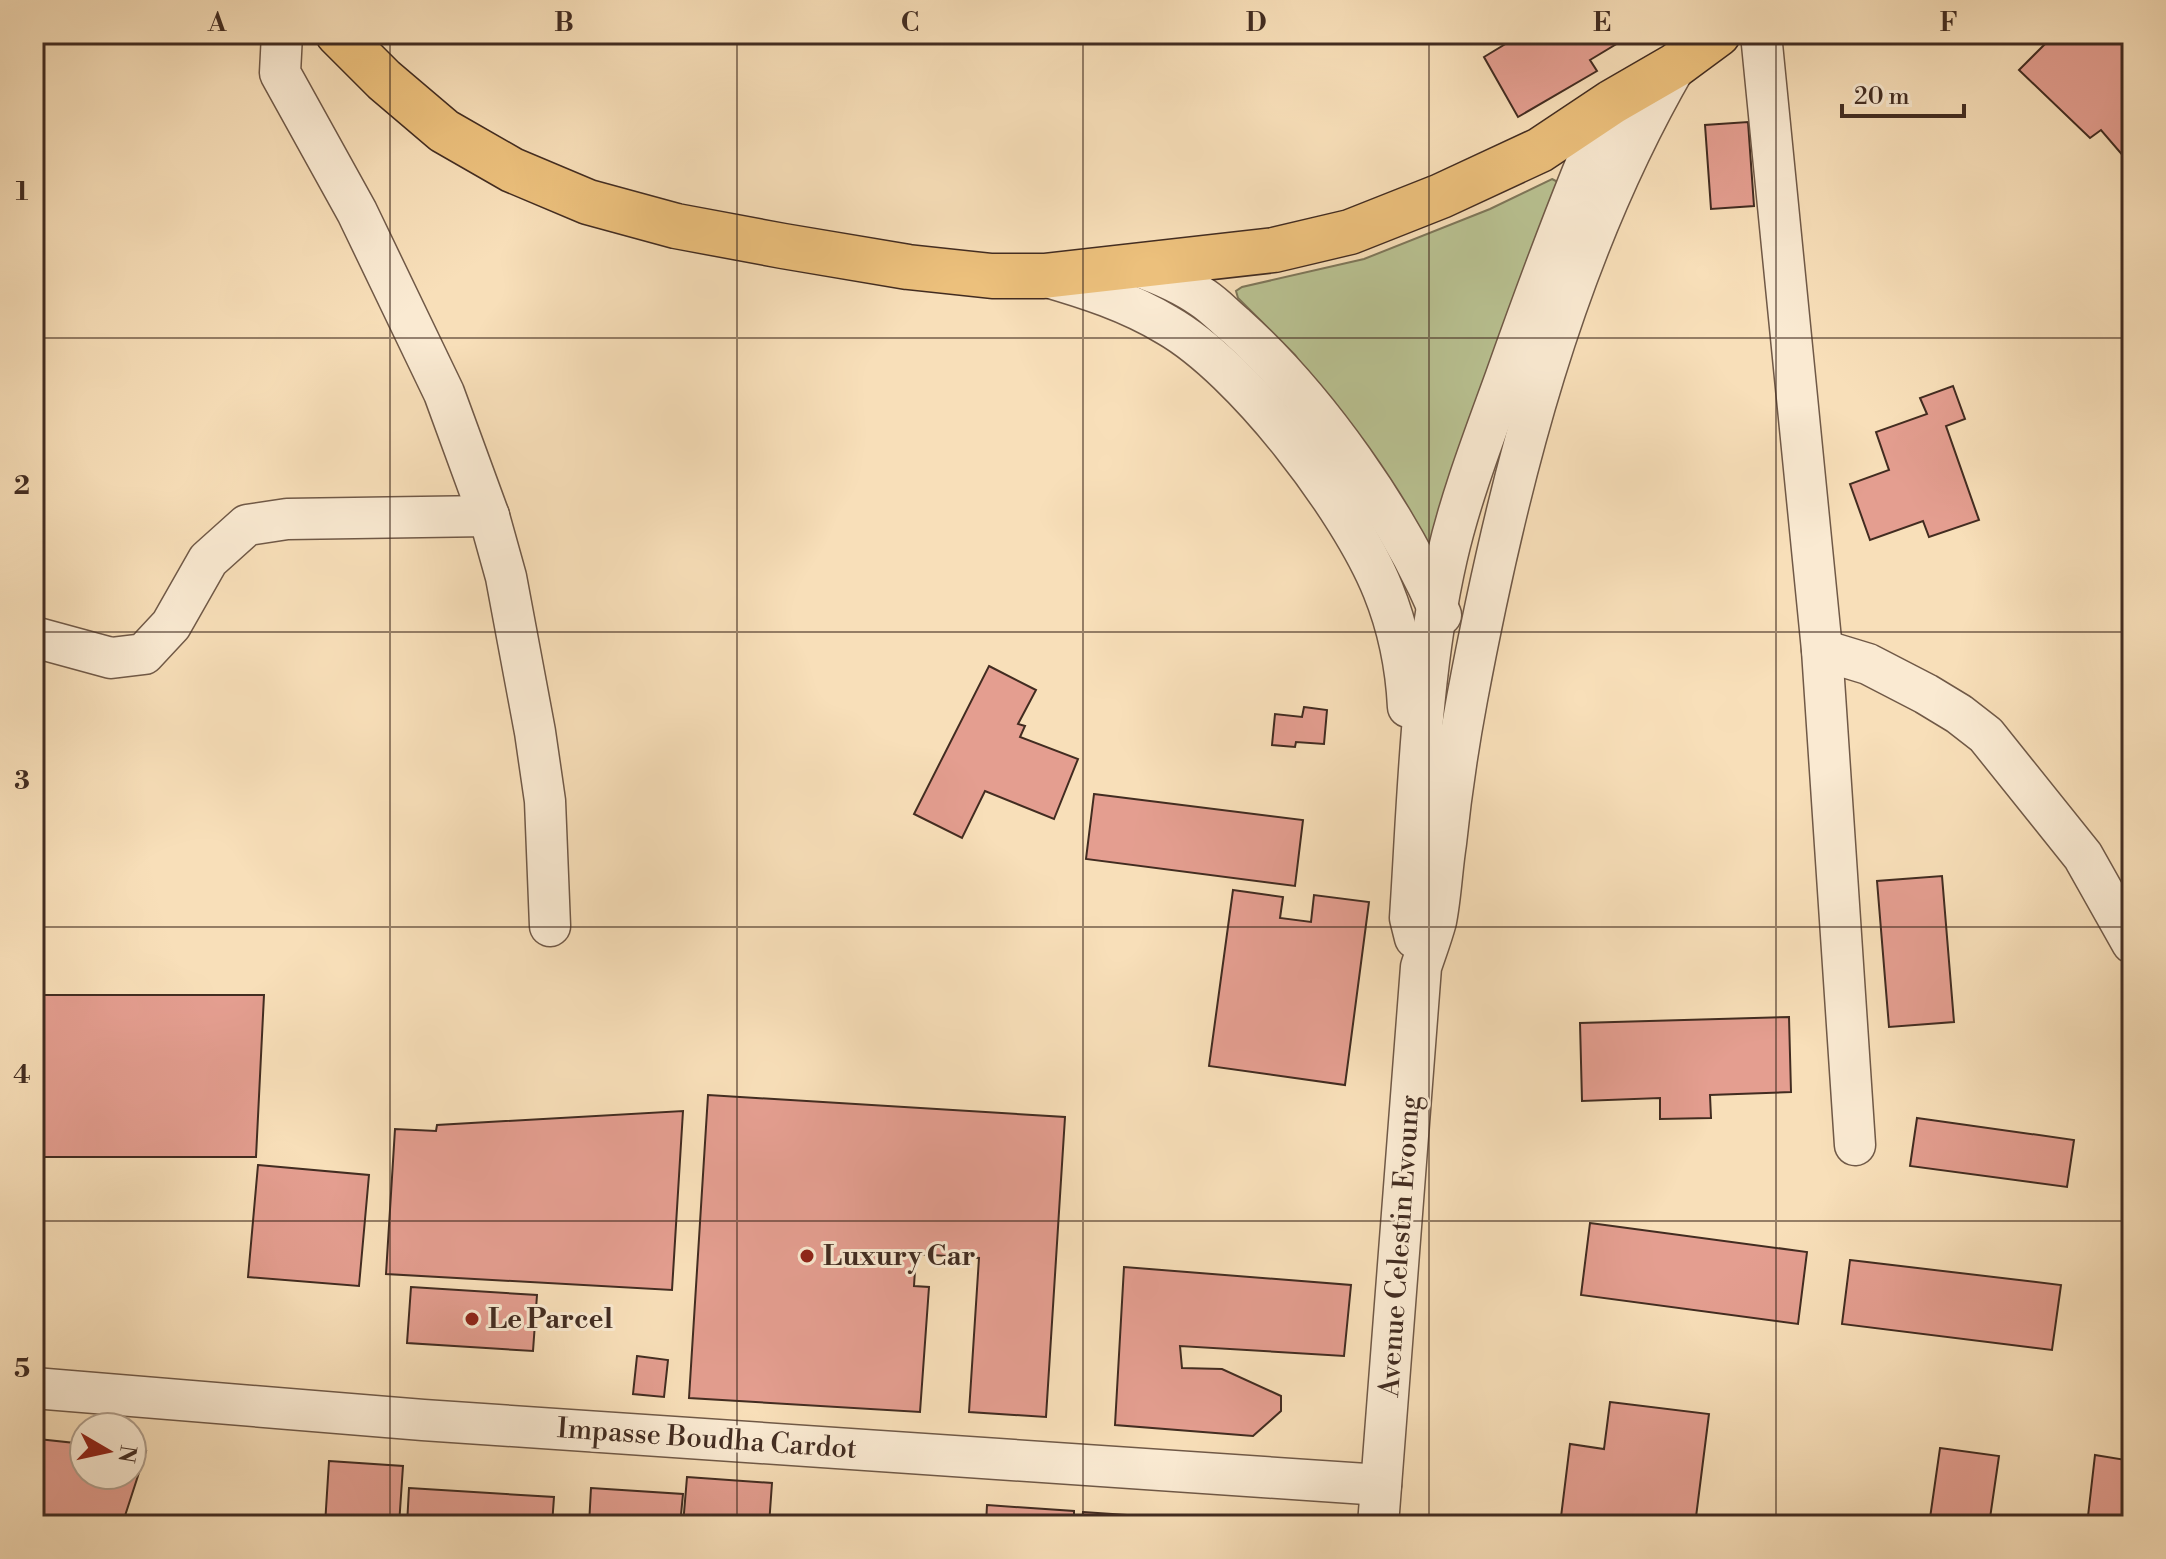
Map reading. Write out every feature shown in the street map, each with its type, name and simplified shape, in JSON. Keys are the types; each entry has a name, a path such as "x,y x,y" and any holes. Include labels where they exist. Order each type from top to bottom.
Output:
{"main road":[{"path":"338,34 384,80 444,131 512,170 588,202 676,226 908,267 992,276 1044,276 1274,250 1350,232 1441,196 1540,150 1612,102 1676,65 1718,34"}],"street":[{"path":"282,34 280,73 357,212 444,393 489,516 509,592 535,732 545,801 550,926"},
{"path":"1761,34 1822,650 1855,1145"},
{"path":"1421,967 1436,920 1466,703 1507,502 1540,388 1577,281 1647,115 1676,65"},
{"path":"1421,967 1410,918 1425,693 1447,555 1468,481 1530,307 1612,102"},
{"path":"1137,266 1161,274 1204,299 1262,350 1319,414 1406,543 1451,639 1466,703"},
{"path":"1044,276 1089,289 1167,324 1205,351 1231,375 1306,464 1354,531 1383,589 1400,644 1407,685 1411,762 1419,791"},
{"path":"34,637 111,658 144,654 171,625 208,560 247,525 287,519 489,516"},
{"path":"1822,650 1868,664 1926,694 1986,735 2083,856 2132,943"},
{"name":"Avenue Celestin Evoung","path":"1378,1525 1421,967"},
{"name":"Impasse Boudha Cardot","path":"34,1388 423,1420 1381,1485"}],"green space":[{"path":"1552,179 1558,182 1430,549 1295,355 1238,298 1236,291 1242,287 1364,259 1490,209"}],"building":[{"path":"1522,34 1633,34 1590,60 1597,71 1518,117 1484,57"},
{"path":"2055,34 2132,34 2131,165 2101,130 2090,138 2019,70"},
{"path":"1748,122 1754,206 1711,209 1705,125"},
{"path":"1953,386 1965,419 1946,426 1979,520 1929,537 1923,521 1870,540 1850,484 1889,470 1876,432 1927,414 1920,398"},
{"path":"989,666 1036,690 1018,724 1025,726 1020,737 1078,759 1054,819 985,791 962,838 914,814"},
{"path":"1304,707 1327,710 1324,744 1296,742 1295,747 1272,745 1275,714 1302,717"},
{"path":"1094,794 1303,820 1295,886 1086,859"},
{"path":"1942,876 1954,1022 1889,1027 1877,881"},
{"path":"1233,890 1283,897 1280,918 1311,922 1314,895 1369,902 1345,1085 1209,1066"},
{"path":"34,995 264,995 256,1157 34,1157"},
{"path":"1789,1017 1791,1092 1710,1095 1711,1118 1660,1119 1660,1098 1582,1101 1580,1023"},
{"name":"Luxury Car","path":"708,1095 1065,1117 1046,1417 969,1412 979,1258 916,1254 914,1286 929,1287 920,1412 689,1398"},
{"path":"683,1111 672,1290 386,1274 395,1129 436,1131 437,1125"},
{"path":"1917,1118 2074,1140 2067,1187 1910,1166"},
{"path":"258,1165 369,1175 359,1286 248,1277"},
{"path":"1590,1223 1807,1252 1798,1324 1581,1295"},
{"path":"1850,1260 2061,1285 2052,1350 1842,1324"},
{"path":"1124,1267 1351,1285 1344,1356 1180,1346 1182,1368 1222,1369 1281,1396 1281,1411 1253,1436 1115,1425"},
{"name":"Le Parcel","path":"411,1287 537,1295 533,1351 407,1343"},
{"path":"637,1356 668,1360 664,1397 633,1394"},
{"path":"1610,1402 1709,1414 1695,1525 1560,1525 1570,1444 1604,1449"},
{"path":"38,1439 68,1442 68,1491 133,1491 122,1525 34,1525 34,1452"},
{"path":"1940,1448 1999,1456 1989,1525 1929,1525"},
{"path":"2095,1455 2132,1461 2132,1525 2087,1525"},
{"path":"329,1461 403,1466 399,1525 325,1525"},
{"path":"687,1477 772,1483 769,1525 683,1525"},
{"path":"409,1488 554,1497 552,1525 407,1525"},
{"path":"591,1488 683,1494 680,1525 589,1525"},
{"path":"987,1505 1074,1511 1074,1525 986,1525"},
{"path":"1083,1512 1170,1518 1170,1525 1082,1525"}],"place":[{"name":"Luxury Car","path":"807,1256"},
{"name":"Le Parcel","path":"472,1319"}]}
